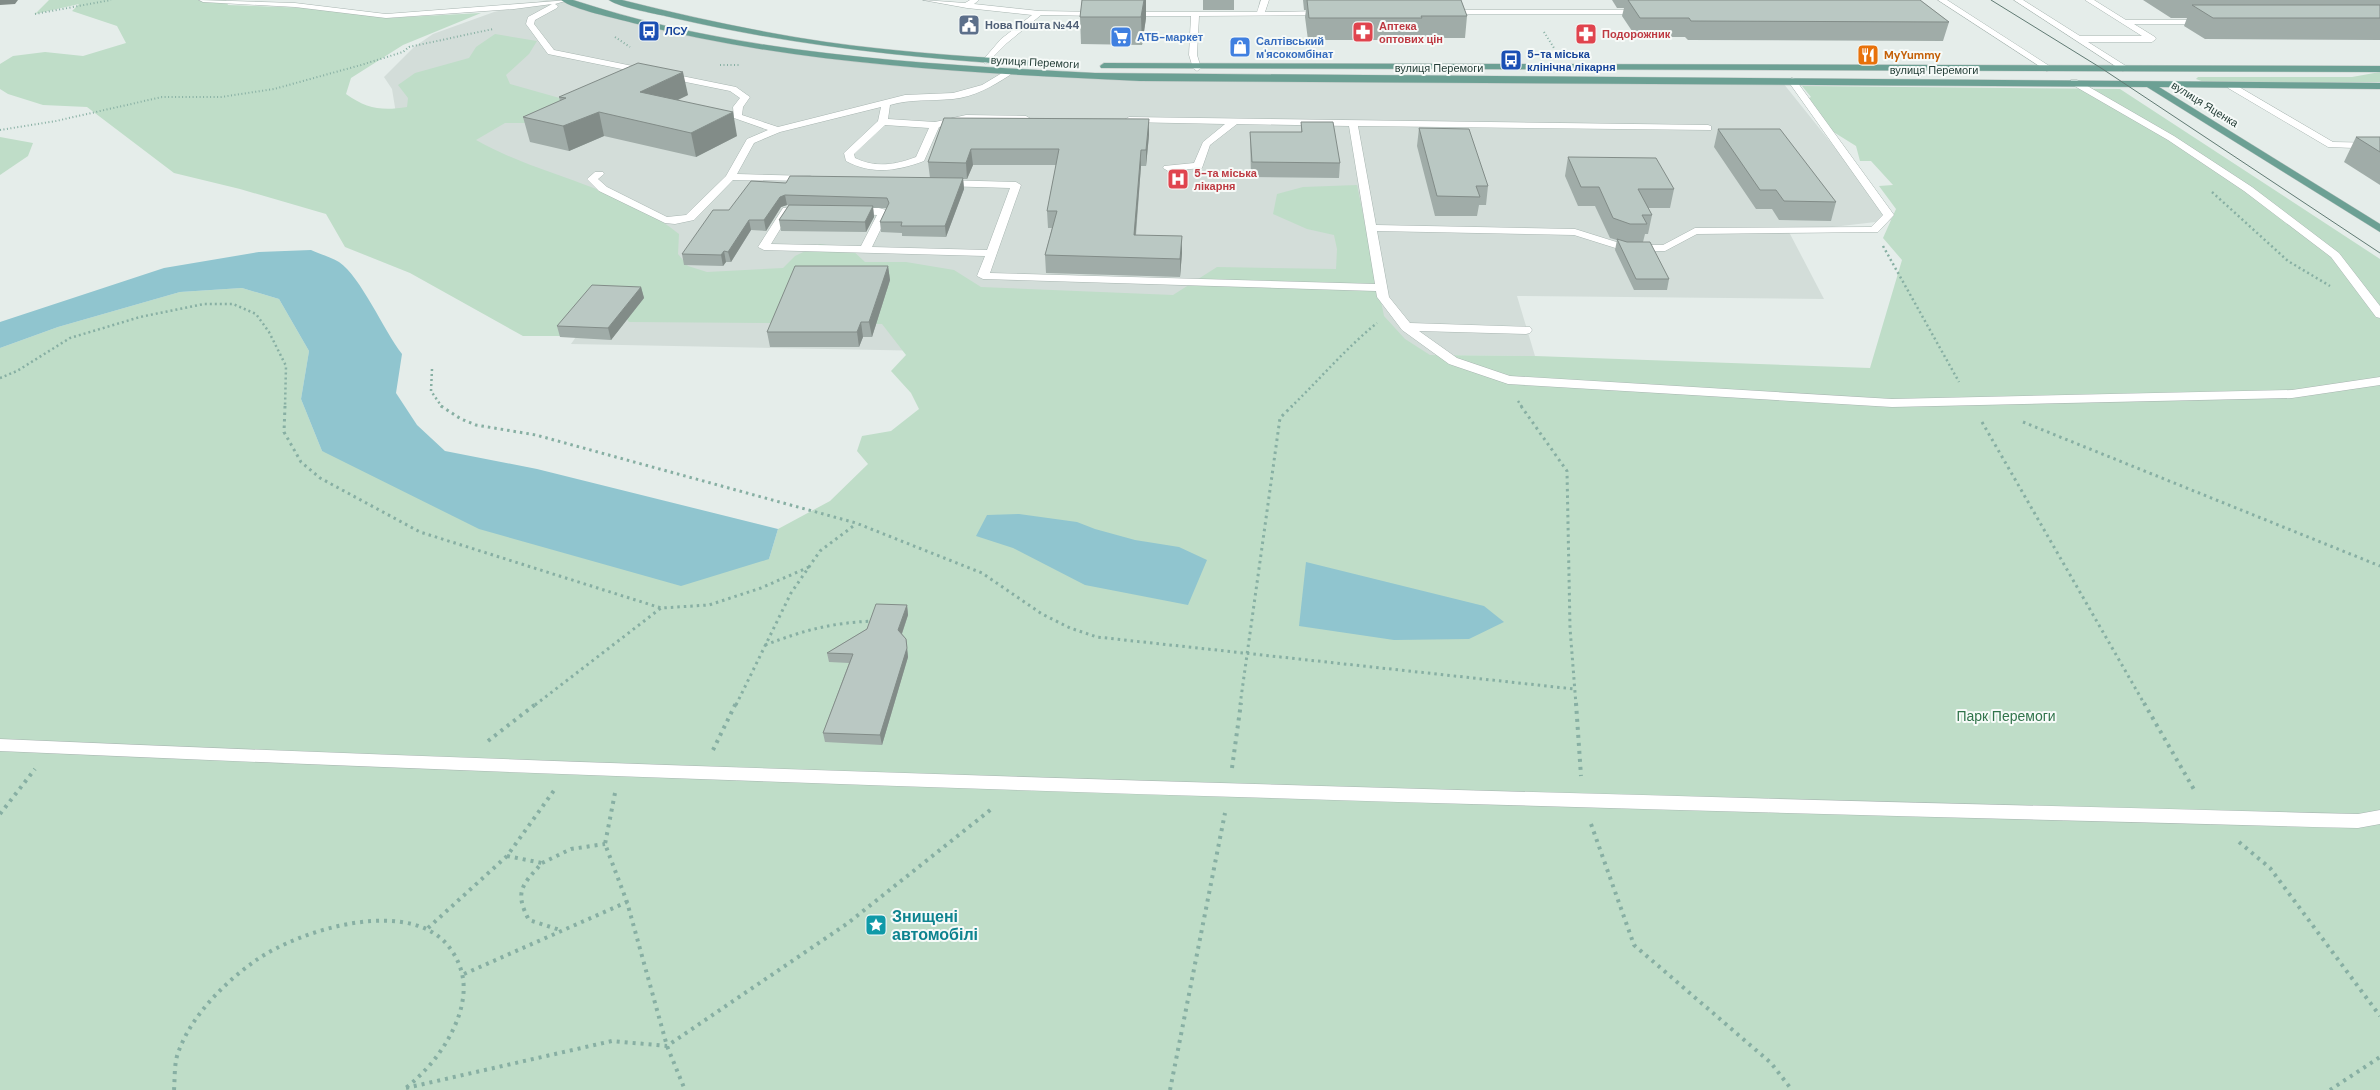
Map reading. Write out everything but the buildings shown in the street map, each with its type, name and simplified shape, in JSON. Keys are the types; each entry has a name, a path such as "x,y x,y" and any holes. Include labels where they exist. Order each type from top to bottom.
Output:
{"main road":[{"name":"вулиця Перемоги","path":"613,0 694,20 791,39 908,54 986,61 1088,66 1198,68 2380,69"},
{"name":"вулиця Перемоги","path":"563,1 655,26 755,45 889,63 1007,73 1150,78 2074,82 2231,86 2380,86"},
{"path":"1754,67 1765,81"},
{"name":"вулиця Яценка","path":"2123,68 2380,229"}],"street":[{"path":"203,0 295,5 386,16 563,1"},
{"path":"927,0 1039,13 1107,14"},
{"path":"967,6 975,0"},
{"path":"1260,14 1265,0"},
{"path":"1942,0 2050,69"},
{"name":"вулиця Яценка","path":"2018,0 2123,68"},
{"path":"2080,39 2152,39 2089,0"},
{"path":"563,1 530,19 530,24 551,52 733,89 745,97 738,107 737,116 777,130"},
{"path":"1436,12 1651,12"},
{"path":"986,61 1004,41 1039,13"},
{"path":"1117,14 1338,13"},
{"path":"1195,15 1193,54 1198,68"},
{"path":"2124,22 2213,22"},
{"path":"599,174 592,179 603,189 665,220 675,222 690,218 730,176 750,142 777,130 812,123 886,102 905,98 954,96 985,86 1007,73"},
{"path":"1371,228 1575,232 1625,248 1666,248 1695,231 1874,230 1889,215 1792,81"},
{"path":"2074,82 2170,138 2248,189 2336,255 2380,314"},
{"path":"2231,86 2331,145 2380,146"},
{"path":"886,102 883,122 849,153 850,159 860,166 885,168 920,160 935,125"},
{"path":"883,122 935,125 966,118 1032,119"},
{"path":"1118,120 1708,128"},
{"path":"1168,168 1198,166 1200,151 1209,140 1236,121"},
{"path":"1353,122 1382,292 1406,327 1453,361 1508,380 1892,404 2292,394 2380,381"},
{"path":"730,176 819,179"},
{"path":"927,183 1016,186 983,276 1382,292"},
{"path":"806,210 787,210 764,247 992,253"},
{"path":"845,211 884,212 865,250"},
{"path":"1406,327 1526,330"},
{"path":"0,745 569,769 1583,802 2358,821 2380,817"}],"path":[{"path":"36,14 65,6 110,0"},
{"path":"1533,11 1554,49"},
{"path":"0,130 63,120 111,106 135,104 152,98 231,96 269,90 328,74 344,72 403,52 409,47 530,19"},
{"path":"2211,191 2288,261 2338,291"},
{"path":"1874,230 1970,402 2209,817 2270,868 2380,1016"},
{"path":"1170,1090 1230,790 1280,418 1324,376 1351,344 1387,313 1382,292"},
{"path":"0,378 18,371 70,338 140,317 204,304 233,304 256,314 269,332 286,366 284,432 301,462 320,478 420,532 661,608 709,605 761,588 809,567"},
{"path":"432,368 430,391 439,406 455,417 501,431 536,435 856,523 982,573 1042,614 1070,628 1097,637 1574,689"},
{"path":"1508,380 1521,405 1567,471 1568,554 1574,689 1583,802 1634,945 1771,1063 1792,1090"},
{"path":"2016,420 2380,566"},
{"path":"702,772 791,593 820,551 856,523"},
{"path":"458,764 661,608"},
{"path":"764,646 799,632 835,623 875,621"},
{"path":"0,814 52,747"},
{"path":"428,928 508,856 569,769"},
{"path":"620,770 606,844 627,902 666,1046 685,1090"},
{"path":"405,1089 612,1041 666,1046 848,923 1024,783"},
{"path":"561,930 529,920 520,903 524,883 542,863 571,849 606,844"},
{"path":"508,856 542,863"},
{"path":"464,974 627,902"},
{"path":"174,1090 178,1054 198,1014 253,962 299,937 347,922 391,919 428,928 454,949 464,974 462,1010 442,1049 405,1089"},
{"path":"2330,1090 2380,1057"}],"shaded area":[{"name":"5-та міська лікарня","path":"547,0 565,0 655,25 805,52 1007,73 1783,83 1893,220 1789,232 1824,299 1517,296 1535,356 985,352 571,344 642,242 400,138 392,89 384,77 414,47 433,34 494,12"}],"green space":[{"name":"Парк Перемоги","path":"49,0 226,0 228,5 308,8 386,18 481,13 403,45 351,78 346,94 361,103 375,108 407,107 408,98 398,85 415,73 469,58 476,47 495,34 537,41 529,54 506,75 510,84 595,108 542,123 505,123 476,140 527,164 632,204 679,234 678,254 688,266 707,272 783,268 795,256 820,244 851,249 865,262 906,262 954,270 981,287 1173,295 1217,267 1336,269 1337,249 1334,235 1307,229 1273,214 1277,194 1303,187 1357,185 1384,316 1405,339 1430,355 1535,356 1870,368 1902,260 1883,238 1896,209 1879,186 1893,185 1871,161 1860,161 1856,146 1819,123 1807,99 1811,97 1802,86 2120,89 2380,259 2380,1090 0,1090 0,348 58,327 180,292 242,288 279,299 309,351 301,399 322,451 769,559 778,529 830,501 868,464 857,451 862,436 891,431 919,409 911,393 891,371 906,355 882,324 629,322 619,309 571,336 523,336 410,273 345,247 326,214 240,189 174,173 87,107 43,105 8,94 0,89 0,64 13,56 45,52 83,56 126,43 117,26 72,11 79,4 35,14"},
{"path":"2380,72 2380,82 2207,83 2196,79 2198,77 2352,77"},
{"path":"0,137 33,143 28,156 0,175"}],"water":[{"path":"311,250 339,262 356,279 402,354 396,393 417,425 445,451 537,469 778,529 769,559 681,586 479,529 322,451 301,399 309,351 279,299 242,288 180,292 58,327 0,348 0,322 164,268 259,252"},
{"path":"1019,514 1077,522 1135,540 1179,547 1207,560 1188,605 1085,585 1013,548 976,536 987,515"},
{"path":"1306,562 1484,606 1504,622 1469,639 1394,640 1299,626"}],"tram line":[{"path":"1991,0 2101,68 2380,253"}],"place":[{"name":"Нова Пошта №44","path":"969,25"},
{"name":"ЛСУ","path":"649,31"},
{"name":"Аптека оптових цін","path":"1363,32"},
{"name":"Подорожник","path":"1586,34"},
{"name":"АТБ-маркет","path":"1121,37"},
{"name":"Салтівський м'ясокомбінат","path":"1240,47"},
{"name":"MyYummy","path":"1868,55"},
{"name":"5-та міська клінічна лікарня","path":"1511,60"},
{"name":"5-та міська лікарня","path":"1178,179"},
{"name":"Знищені автомобілі","path":"876,925"}]}
